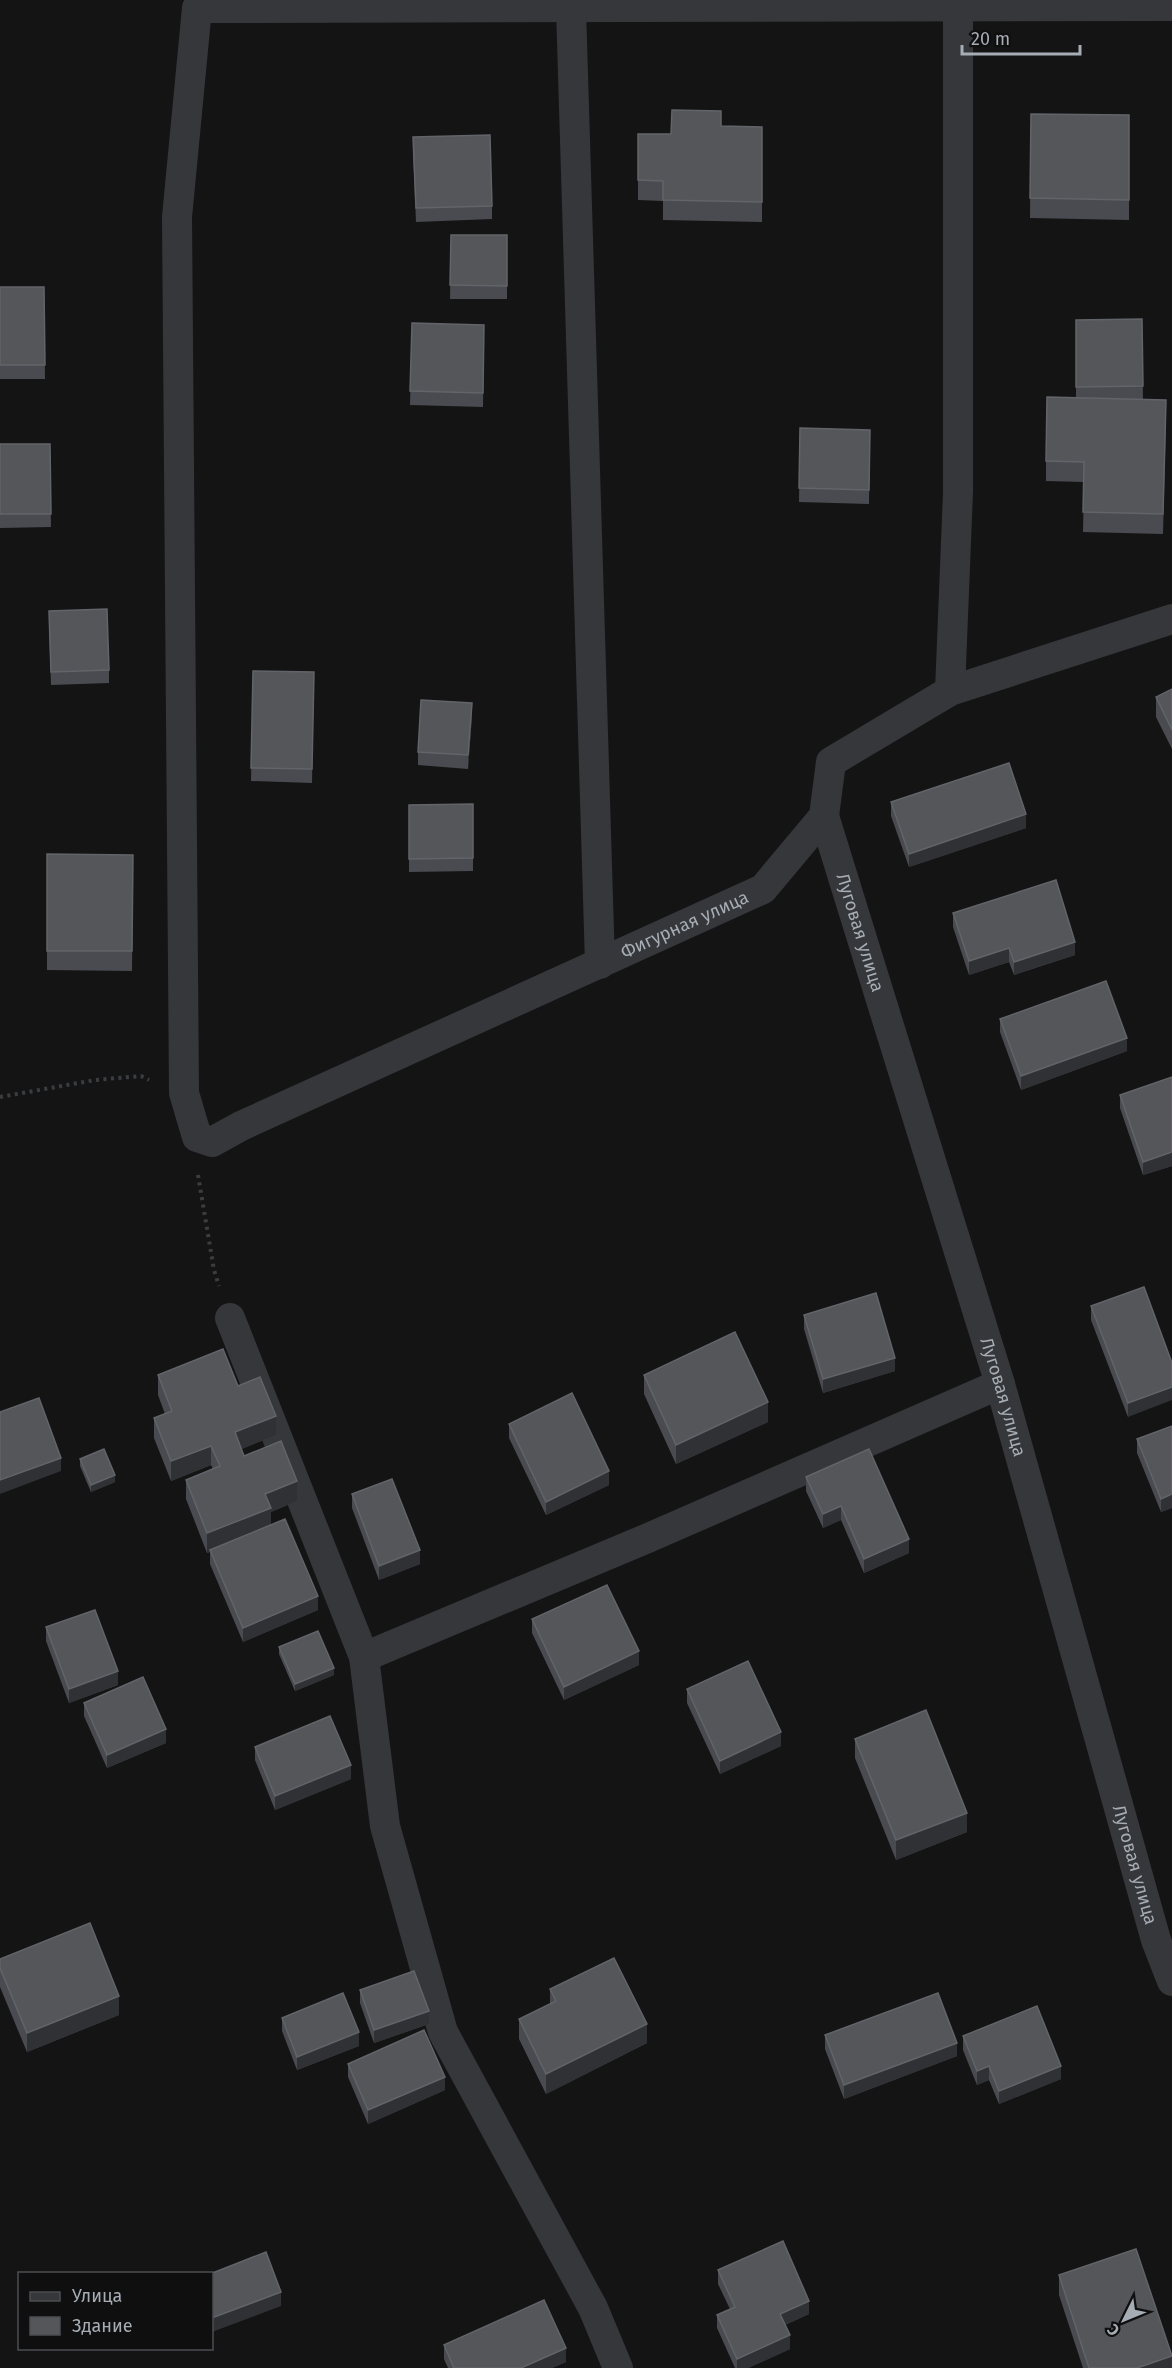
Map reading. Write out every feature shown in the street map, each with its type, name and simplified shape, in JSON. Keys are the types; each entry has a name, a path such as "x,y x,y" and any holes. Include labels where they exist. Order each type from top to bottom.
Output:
{"street":[{"path":"197,1137 184,1093 177,217 197,8 571,8 958,4 1172,6"},
{"path":"950,691 958,492 958,4"},
{"path":"571,8 600,964"},
{"path":"824,816 831,762 950,691 1172,619"},
{"name":"Фигурная улица","path":"197,1137 212,1142 241,1126 763,889 824,816"},
{"name":"Луговая улица","path":"824,816 1000,1384 1156,1940 1172,1981"},
{"path":"230,1318 364,1657 385,1826 443,2032 593,2308 618,2368"},
{"path":"364,1657 648,1538 1000,1384"}],"path":[{"path":"0,1097 95,1080 141,1076 158,1085 184,1093"},
{"path":"197,1137 197,1170 214,1270 230,1318"}],"building":[{"path":"672,110 721,111 721,126 762,127 762,202 663,200 663,181 638,180 638,134 671,134"},
{"path":"1031,114 1129,115 1129,200 1030,198"},
{"path":"490,135 492,206 416,208 413,137"},
{"path":"451,235 507,235 507,286 450,285"},
{"path":"0,287 44,287 45,365 0,365"},
{"path":"1142,319 1143,386 1076,387 1076,320"},
{"path":"412,323 484,325 483,393 410,391"},
{"path":"1047,397 1166,400 1163,514 1083,512 1084,462 1046,461"},
{"path":"800,428 870,430 869,490 799,488"},
{"path":"0,444 50,444 51,514 0,514"},
{"path":"107,609 109,670 51,672 49,611"},
{"path":"253,671 314,672 312,769 251,768"},
{"path":"1172,689 1172,730 1156,697"},
{"path":"421,700 472,703 468,755 418,752"},
{"path":"1009,763 1026,814 909,854 891,802"},
{"path":"473,804 473,858 409,859 409,805"},
{"path":"47,854 133,855 132,951 47,951"},
{"path":"1056,880 1075,942 1014,962 1009,948 969,961 953,913"},
{"path":"1106,981 1127,1038 1021,1076 1000,1019"},
{"path":"1172,1077 1172,1152 1143,1162 1120,1095"},
{"path":"1144,1287 1172,1363 1172,1387 1128,1403 1091,1306"},
{"path":"876,1293 895,1358 823,1379 804,1315"},
{"path":"735,1332 768,1402 676,1445 644,1375"},
{"path":"223,1349 238,1386 260,1377 276,1416 235,1432 244,1456 281,1441 297,1481 265,1494 271,1508 207,1533 186,1480 220,1466 211,1446 171,1461 154,1418 172,1411 158,1375"},
{"path":"572,1393 609,1471 546,1502 509,1424"},
{"path":"39,1398 61,1458 0,1480 0,1412"},
{"path":"1172,1426 1172,1494 1161,1499 1137,1439"},
{"path":"104,1449 115,1475 91,1485 80,1459"},
{"path":"869,1449 909,1539 864,1559 841,1506 823,1514 806,1477"},
{"path":"392,1479 420,1550 379,1566 352,1494"},
{"path":"285,1519 318,1596 243,1628 210,1550"},
{"path":"607,1585 639,1651 564,1687 532,1619"},
{"path":"95,1610 118,1671 69,1689 46,1627"},
{"path":"318,1631 334,1668 295,1684 279,1647"},
{"path":"748,1661 781,1732 720,1761 687,1689"},
{"path":"143,1677 166,1729 107,1755 84,1703"},
{"path":"926,1710 967,1813 896,1840 855,1739"},
{"path":"330,1716 351,1765 275,1796 255,1747"},
{"path":"90,1923 119,1996 27,2033 0,1968 0,1959"},
{"path":"614,1958 647,2024 546,2074 519,2019 556,2001 550,1989"},
{"path":"414,1971 429,2011 374,2030 360,1990"},
{"path":"343,1993 359,2032 297,2057 282,2018"},
{"path":"938,1993 957,2043 844,2085 825,2035"},
{"path":"1037,2006 1061,2066 999,2091 989,2066 977,2071 963,2036"},
{"path":"424,2030 445,2077 368,2110 348,2064"},
{"path":"783,2241 809,2301 780,2314 790,2335 737,2359 717,2315 735,2307 718,2270"},
{"path":"1136,2249 1172,2356 1137,2368 1089,2368 1059,2275"},
{"path":"266,2252 281,2292 213,2318 213,2273"},
{"path":"544,2300 566,2348 521,2368 454,2368 444,2345"}]}
